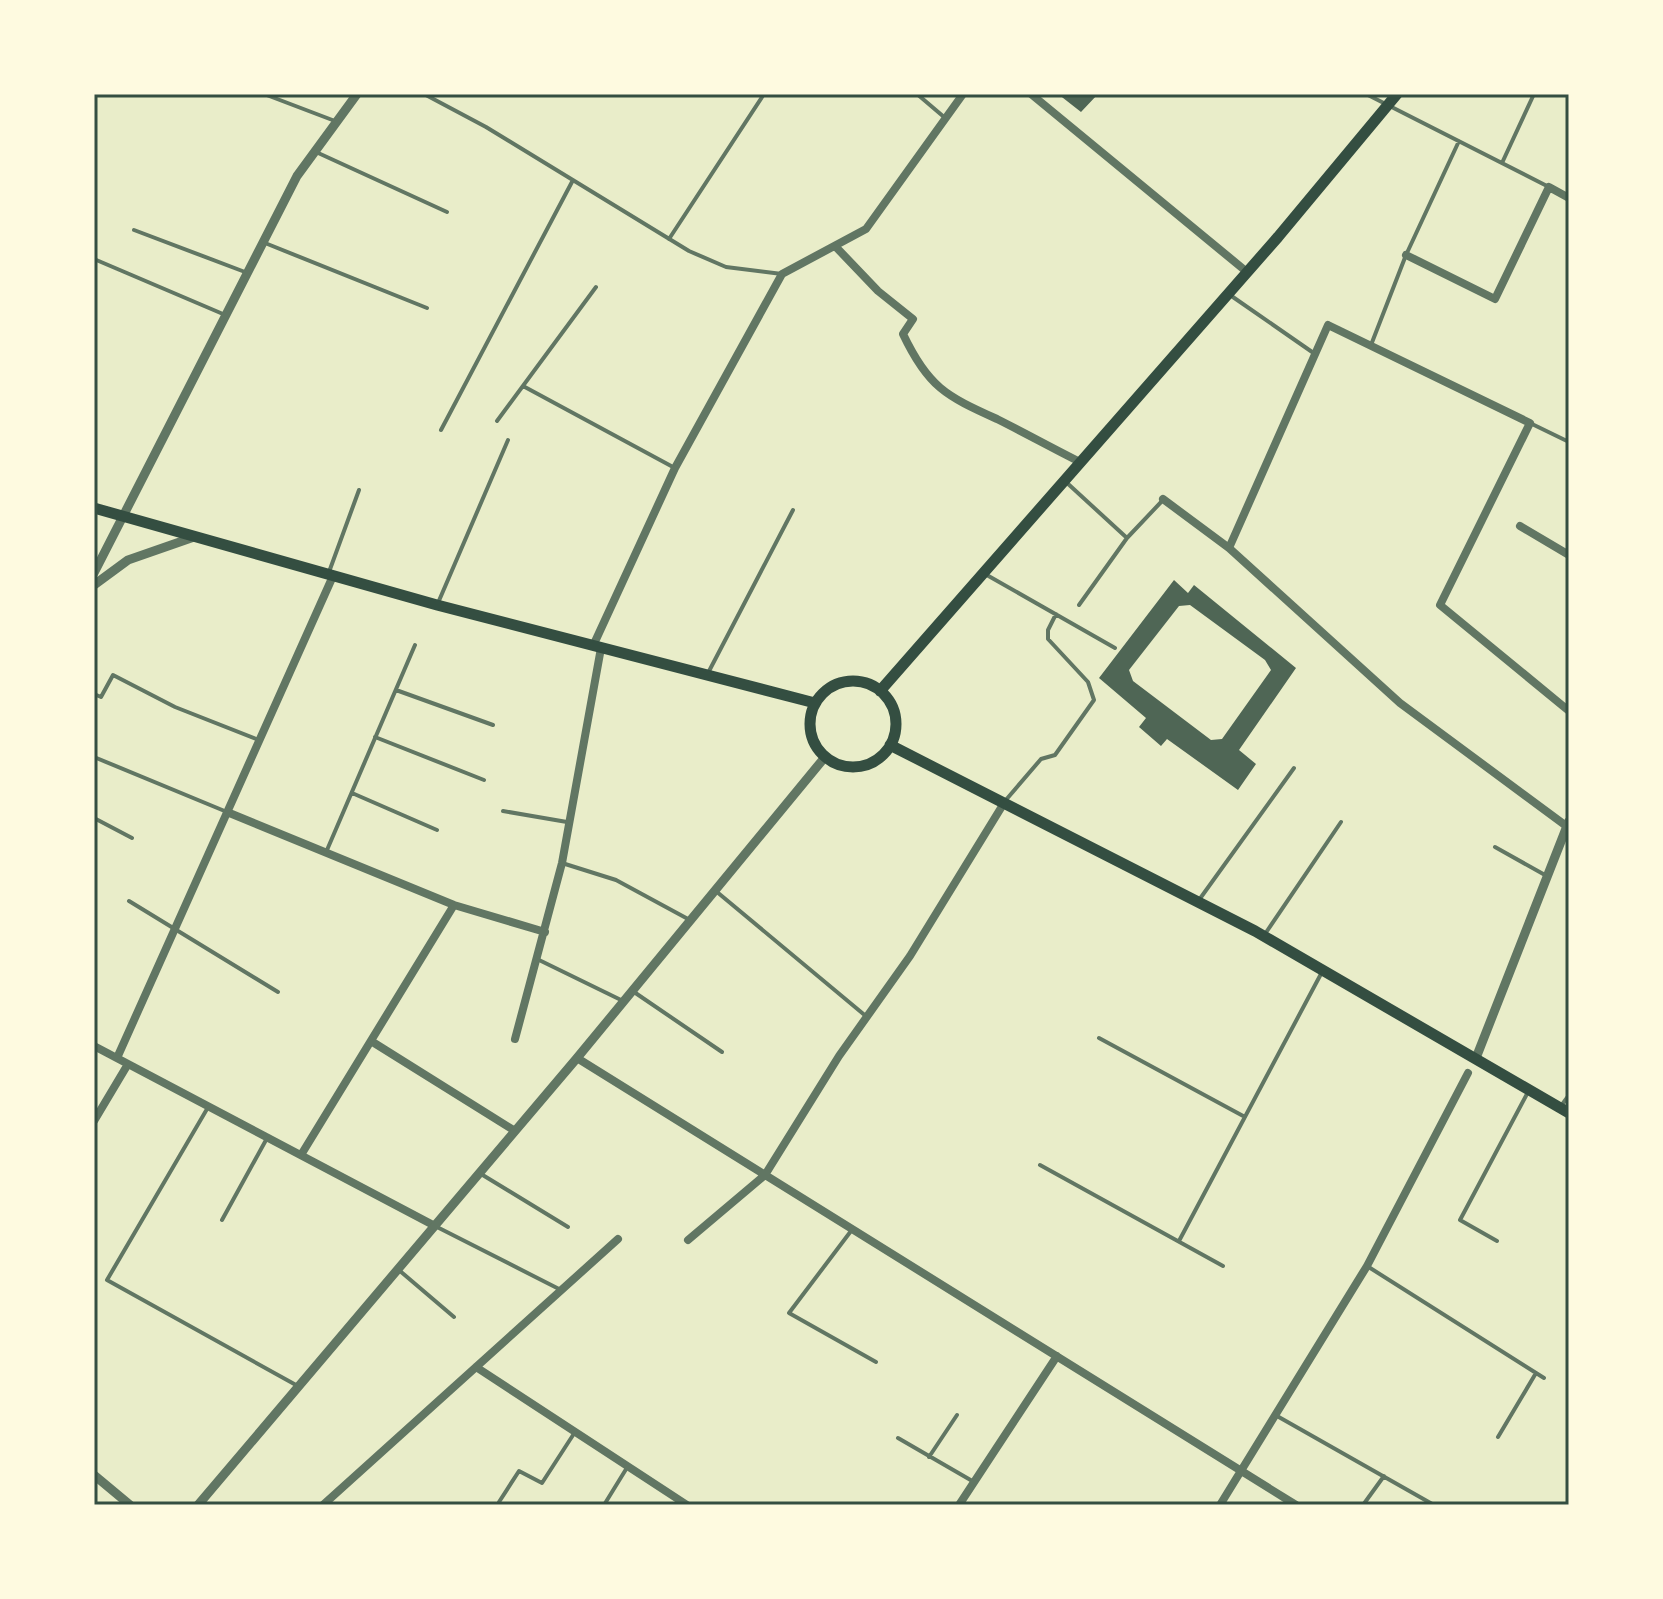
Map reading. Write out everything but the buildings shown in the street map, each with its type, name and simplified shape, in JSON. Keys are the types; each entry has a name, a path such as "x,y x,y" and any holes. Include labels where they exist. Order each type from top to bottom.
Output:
{"main road":[{"path":"880,691 1228,294 1397,94"},
{"path":"94,508 437,605 705,677 815,703"},
{"path":"844,682 869,684 880,691 895,716 890,745 873,762 860,766 835,763 825,757 810,732 815,703 832,686 844,682"},
{"path":"890,745 1264,936 1565,1111"}],"street":[{"path":"94,573 263,242 314,151 357,94"},
{"path":"515,1039 562,863 597,647 675,468 782,274 866,229 963,94"},
{"path":"1031,94 1247,272"},
{"path":"1406,255 1495,299 1549,187 1569,198"},
{"path":"835,246 878,291 913,319 903,334 933,383 963,407 996,419 1080,462"},
{"path":"1229,548 1328,325 1530,423 1440,605 1569,711"},
{"path":"1163,499 1229,548 1400,703 1568,825 1476,1058"},
{"path":"1520,526 1569,555"},
{"path":"94,585 128,560 194,537"},
{"path":"117,1058 330,575"},
{"path":"198,1505 577,1058 825,757"},
{"path":"688,1240 765,1175 910,956 1004,803"},
{"path":"227,812 454,905 545,932"},
{"path":"301,1155 454,905"},
{"path":"371,1041 515,1131"},
{"path":"94,1046 435,1226"},
{"path":"577,1058 1296,1505"},
{"path":"94,1121 128,1064"},
{"path":"1220,1505 1367,1266 1468,1073"},
{"path":"323,1505 618,1239"},
{"path":"959,1505 1057,1356"},
{"path":"476,1367 687,1505"},
{"path":"94,1475 130,1505"}],"lane":[{"path":"264,94 335,121"},
{"path":"424,94 573,180 668,240 726,267 782,274"},
{"path":"668,240 764,94"},
{"path":"917,94 945,119"},
{"path":"1366,94 1549,187"},
{"path":"1502,163 1534,94"},
{"path":"1370,347 1406,255 1459,141"},
{"path":"314,151 447,212"},
{"path":"441,430 573,180"},
{"path":"134,230 248,273"},
{"path":"263,242 427,308"},
{"path":"94,259 225,315"},
{"path":"497,421 596,287"},
{"path":"1228,294 1315,354"},
{"path":"523,386 675,468"},
{"path":"1530,423 1569,442"},
{"path":"437,605 508,440"},
{"path":"1065,480 1127,538"},
{"path":"330,575 359,490"},
{"path":"1079,605 1127,538 1163,499"},
{"path":"705,677 793,510"},
{"path":"983,573 1115,648"},
{"path":"1004,803 1041,759 1055,755 1094,700 1088,682 1048,639 1056,614"},
{"path":"326,853 415,645"},
{"path":"94,694 101,697 113,675 175,707 259,740"},
{"path":"396,690 493,725"},
{"path":"375,737 484,780"},
{"path":"94,757 227,812"},
{"path":"1198,902 1294,768"},
{"path":"352,793 437,830"},
{"path":"503,811 567,822"},
{"path":"94,818 132,838"},
{"path":"1264,936 1341,822"},
{"path":"1495,847 1548,876"},
{"path":"562,863 616,880 690,921"},
{"path":"715,891 868,1017"},
{"path":"129,901 278,992"},
{"path":"537,959 624,1001"},
{"path":"1179,1241 1323,970"},
{"path":"632,991 722,1052"},
{"path":"1099,1038 1245,1117"},
{"path":"1497,1241 1460,1220 1529,1089"},
{"path":"1565,1111 1569,1095"},
{"path":"209,1106 107,1280 298,1386"},
{"path":"222,1220 267,1137"},
{"path":"1040,1165 1223,1266"},
{"path":"479,1173 568,1227"},
{"path":"435,1226 562,1290"},
{"path":"853,1229 789,1313 876,1362"},
{"path":"1367,1266 1544,1378"},
{"path":"398,1270 454,1317"},
{"path":"1498,1437 1536,1373"},
{"path":"1275,1414 1434,1505"},
{"path":"929,1457 957,1415"},
{"path":"499,1502 519,1471 542,1483 575,1432"},
{"path":"898,1438 974,1482"},
{"path":"604,1505 628,1466"},
{"path":"1363,1505 1384,1476"}]}
